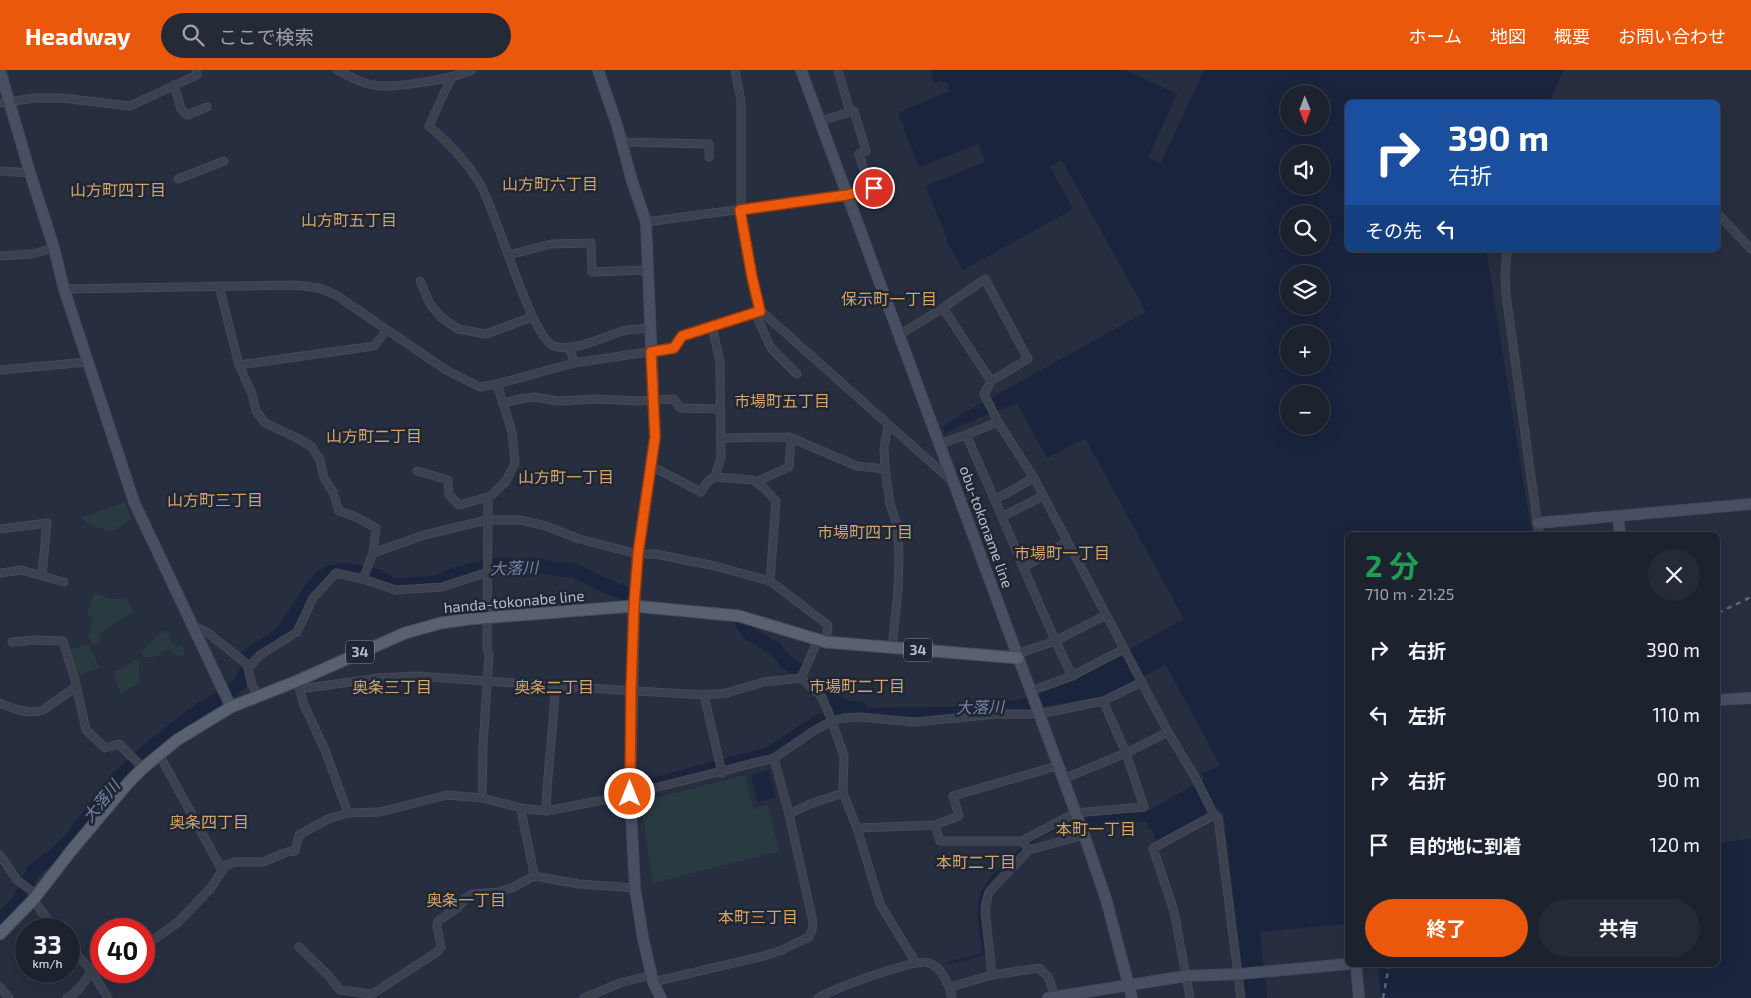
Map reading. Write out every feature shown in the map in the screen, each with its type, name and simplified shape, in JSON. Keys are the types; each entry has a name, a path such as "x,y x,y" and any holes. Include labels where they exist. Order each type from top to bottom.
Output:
{"main road":[{"name":"handa-tokonabe line","path":"0,934 29,891 141,766 203,723 231,707 405,634 441,623 634,606 739,616 822,641 892,648 1018,656"}],"street":[{"path":"0,70 5,102 30,173 87,362 134,502 231,707"},
{"path":"5,102 35,98 62,98 130,106 197,75 196,70"},
{"path":"337,70 366,83 384,86 451,78 472,70"},
{"path":"598,70 646,222 655,437 638,554 634,606 630,794 635,888 652,978 661,998"},
{"path":"735,70 741,101 740,210 758,312 771,348 797,374"},
{"name":"obu-tokoname line","path":"801,70 1079,823 1106,899 1132,998"},
{"path":"838,70 850,112"},
{"path":"451,78 429,126 445,140 480,183 532,317 542,336 553,346 570,348 626,330 650,328"},
{"path":"174,85 181,110 187,114 207,107"},
{"path":"646,222 847,195 872,189 859,154 866,151 854,111 820,121"},
{"path":"621,142 709,144 710,156"},
{"path":"178,179 224,161"},
{"path":"0,171 30,173"},
{"path":"1720,216 1751,249"},
{"path":"509,255 551,244 591,243 592,272 647,270"},
{"path":"0,256 32,254 54,248"},
{"path":"1507,252 1506,294 1540,532"},
{"path":"899,335 985,279 1028,359 991,382 984,394 998,422 1034,478 1168,732 1195,777 1214,815 1218,818 1241,998"},
{"path":"420,281 430,304 441,317 458,329 486,334 532,317"},
{"path":"64,288 295,285 323,289 336,295 414,349 464,380 480,387 574,363 674,348 682,336 758,312"},
{"path":"219,286 239,365 252,394 256,411 265,423 311,446 320,460 324,478 339,510 356,516 376,528 373,553 363,579"},
{"path":"943,308 991,382"},
{"path":"758,312 954,483"},
{"path":"712,326 720,362 721,409 720,457 715,477"},
{"path":"239,365 374,346 387,330"},
{"path":"570,348 574,363"},
{"path":"0,370 87,362"},
{"path":"417,471 448,480 449,495 459,505 488,497 506,481 515,463 512,432 497,384"},
{"path":"502,403 535,397 558,401 674,399 680,408 721,409"},
{"path":"939,444 998,422"},
{"path":"888,426 884,448 890,504 897,525 900,555 892,648"},
{"path":"966,435 996,499 1054,641 1072,676"},
{"path":"721,438 791,438 857,466 886,469"},
{"path":"756,482 789,467 791,438"},
{"path":"651,466 701,492 708,481 715,477 753,480 776,501 770,580"},
{"path":"996,499 1034,478"},
{"path":"1003,516 1043,496"},
{"path":"482,798 486,680 488,679 489,655 487,618 488,497"},
{"path":"1538,523 1751,504"},
{"path":"1618,516 1620,532"},
{"path":"373,553 424,535 487,520 520,520 546,526 578,539 638,554 655,554 707,564 770,580 828,625 822,641 801,678"},
{"path":"0,529 47,524 42,575"},
{"path":"1024,567 1067,542"},
{"path":"248,668 260,655 297,632 313,598 336,573 363,579 396,590 442,587 488,568 506,569"},
{"path":"0,573 21,570 64,582"},
{"path":"1018,656 1054,641 1106,615"},
{"path":"192,625 208,633 247,664 252,685 258,696"},
{"path":"12,642 64,641 86,730 105,748 119,744 141,766"},
{"path":"1032,694 1124,649"},
{"path":"297,680 307,688 379,678 417,676 704,695 726,693 764,682 801,678 822,697 831,718 844,756 843,793 857,828 880,904 916,963"},
{"path":"297,680 304,705 325,750 348,813"},
{"path":"155,938 176,924 210,889 226,865 235,862 263,862 287,852 295,851 299,835 328,819 348,813 380,812 448,795 482,798 522,808 546,811 630,794 774,758 831,718 859,717 915,722 1038,712 1103,701 1142,682"},
{"path":"546,811 555,720 555,686"},
{"path":"0,703 25,713 37,712 43,710 76,687"},
{"path":"704,695 721,772"},
{"path":"1720,700 1751,698"},
{"path":"935,825 940,841 1023,841 1079,823 1144,807 1126,753 1103,701"},
{"path":"1063,779 1126,753 1168,732"},
{"path":"159,754 222,870"},
{"path":"584,998 620,983 764,956 782,950 808,937 812,930 813,922 789,814 774,758"},
{"path":"857,828 935,825 959,816 954,796 1057,766"},
{"path":"789,814 810,804 843,793"},
{"path":"522,808 532,856 534,876"},
{"path":"1190,998 1174,911 1153,848 1214,815"},
{"path":"992,975 985,909 988,892 1029,849 1079,823"},
{"path":"1023,841 1029,849"},
{"path":"0,854 17,880 29,891 47,918"},
{"path":"299,946 340,990 372,994 437,952 442,946 437,926 438,921 457,908 472,894 499,892 512,888 534,876 579,884 635,888"},
{"path":"80,958 90,969"},
{"path":"818,998 866,978 916,963 929,963 935,966 950,987 952,998"},
{"path":"950,987 992,975 1040,968 1048,977 1053,998 1121,985 1129,986 1186,976 1239,974 1345,964"},
{"path":"1356,967 1359,998"},
{"path":"67,998 80,988 90,972"},
{"path":"99,983 108,998"},
{"path":"0,986 9,998"}],"shaded area":[{"path":"125,502 131,518 110,532 91,525 81,518"},
{"path":"94,593 111,599 127,599 134,611 102,632 99,642 93,646 88,636 93,618 87,616"},
{"path":"164,630 169,634 171,641 176,646 182,646 186,655 178,656 168,648 156,657 144,657 141,652"},
{"path":"89,644 100,668 79,675 70,650"},
{"path":"139,658 140,683 121,694 113,673"},
{"path":"745,775 753,809 768,805 779,851 653,883 643,815 651,799"}],"water":[{"path":"930,70 1125,70 1177,94 1148,157 1161,163 1204,70 1564,70 1550,100 1345,100 1345,252 1486,252 1532,532 1345,532 1345,924 1260,932 1267,998 1245,998 1224,816 1219,808 1156,842 1152,829 1148,829 1147,822 1087,826 1083,815 1146,812 1204,779 1201,774 1220,765 1166,665 1104,696 1029,711 915,719 852,714 837,715 845,709 842,705 854,708 950,707 1018,700 1073,681 1184,619 1085,438 1047,458 1017,403 957,427 945,434 943,426 960,415 1146,312 1062,160 1050,167 1073,209 963,270 949,245 926,186 985,162 978,144 919,167 898,113 950,91 947,82 942,83 941,81 934,83"},
{"path":"769,770 776,798 758,802 751,775"},
{"path":"1751,839 1751,998 1381,998 1378,967 1720,967 1720,843"}],"waterway":[{"name":"大落川","path":"372,575 378,576 392,585 436,583 455,574 494,565 538,565 555,569 574,570 624,593"},
{"name":"大落川","path":"249,662 247,657 282,632 311,589 325,575 334,571 360,572"},
{"name":"大落川","path":"742,623 749,633 775,649 787,663 799,670"},
{"name":"大落川","path":"231,691 240,683 244,675"},
{"name":"大落川","path":"830,696 843,706 860,709"},
{"name":"大落川","path":"0,921 20,900 33,871 58,852 71,839 116,780 152,747 198,711 220,698"},
{"path":"656,784 769,754 818,722 853,709"},
{"path":"949,963 984,954 979,918 981,896 984,889 997,873 1030,842 1046,833 1076,823"}],"railway":[{"path":"1720,612 1751,597"},
{"path":"1383,998 1389,967"}],"district":[{"name":"山方町六丁目","path":"550,184"},
{"name":"山方町四丁目","path":"118,190"},
{"name":"山方町五丁目","path":"349,220"},
{"name":"保示町一丁目","path":"889,299"},
{"name":"市場町五丁目","path":"782,401"},
{"name":"山方町二丁目","path":"374,436"},
{"name":"山方町一丁目","path":"566,477"},
{"name":"山方町三丁目","path":"215,500"},
{"name":"市場町四丁目","path":"865,532"},
{"name":"市場町一丁目","path":"1062,553"},
{"name":"市場町二丁目","path":"857,686"},
{"name":"奥条三丁目","path":"392,687"},
{"name":"奥条二丁目","path":"554,687"},
{"name":"奥条四丁目","path":"209,822"},
{"name":"本町一丁目","path":"1096,829"},
{"name":"本町二丁目","path":"976,862"},
{"name":"奥条一丁目","path":"466,900"},
{"name":"本町三丁目","path":"758,917"}],"route":[{"path":"630,794 634,606 638,554 655,437 651,352 674,348 682,336 760,311 740,210 847,195 874,188"}]}
